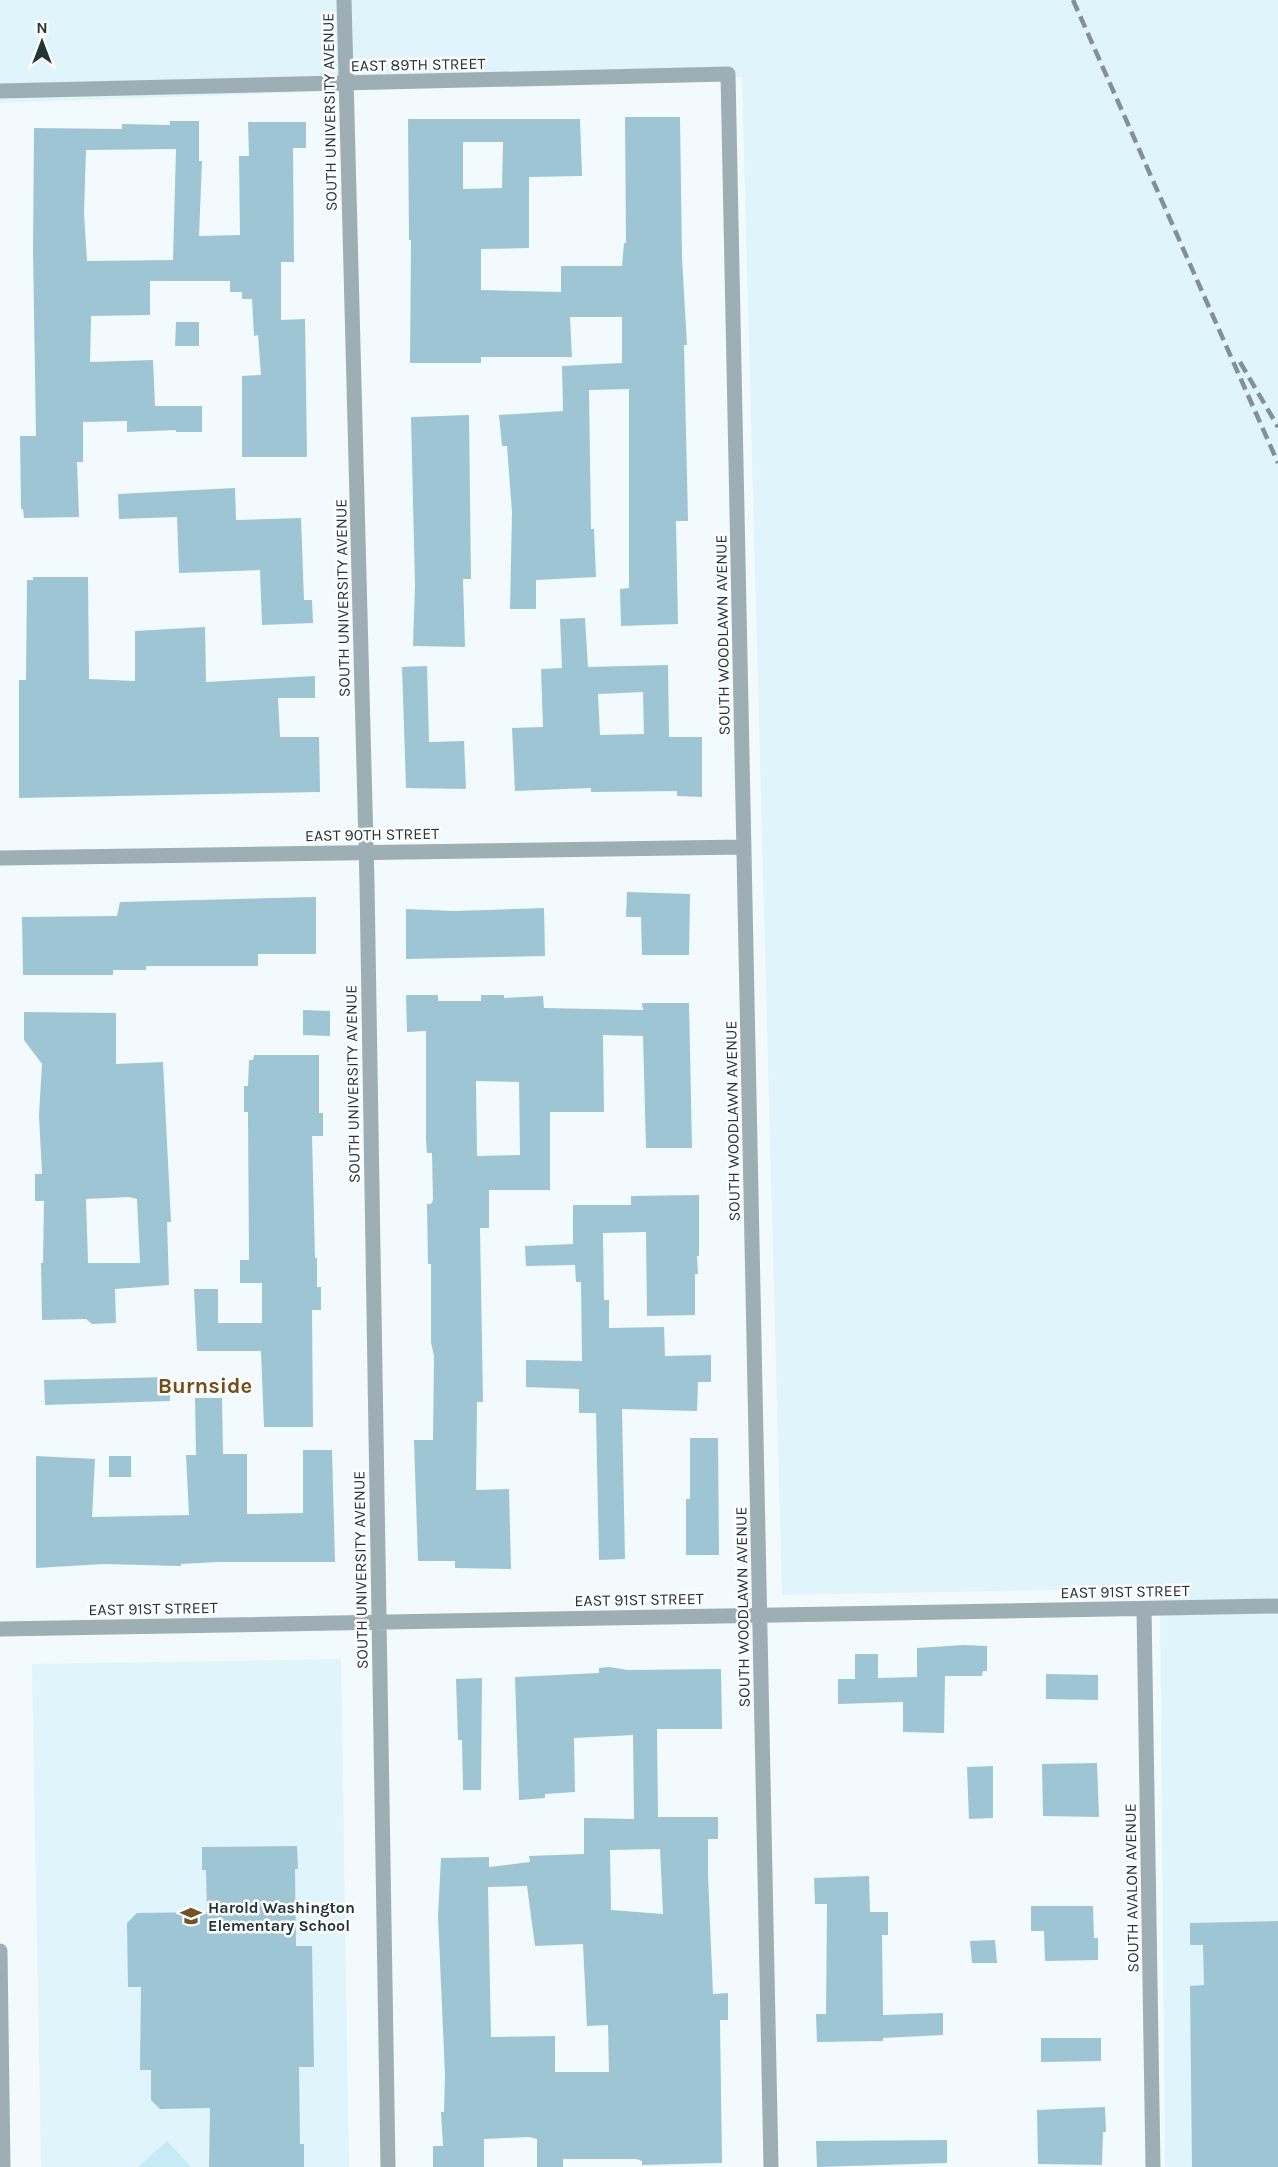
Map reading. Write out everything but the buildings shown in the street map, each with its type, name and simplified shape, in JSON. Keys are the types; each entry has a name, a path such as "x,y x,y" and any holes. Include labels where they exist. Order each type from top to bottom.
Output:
{"street":[{"name":"SOUTH UNIVERSITY AVENUE","path":"344,0 366,852 388,2167"},
{"name":"EAST 89TH STREET","path":"0,91 729,74"},
{"name":"SOUTH WOODLAWN AVENUE","path":"729,74 771,2167"},
{"name":"EAST 90TH STREET","path":"0,858 744,847"},
{"name":"EAST 91ST STREET","path":"0,1629 1278,1606"},
{"name":"SOUTH AVALON AVENUE","path":"1144,1609 1153,2167"},
{"path":"0,1951 3,2167"}],"shaded area":[{"path":"0,0 1278,0 1278,2167 1165,2167 1160,1588 782,1595 742,77 0,103"},
{"name":"Harold Washington Elementary School","path":"341,1659 349,2167 41,2167 32,1664"},
{"path":"167,2141 191,2167 138,2167"}],"railway":[{"path":"1073,0 1278,463"},
{"path":"1240,362 1278,427"}],"place":[{"name":"Harold Washington Elementary School","path":"191,1916"}],"district":[{"name":"Burnside","path":"205,1385"}]}
